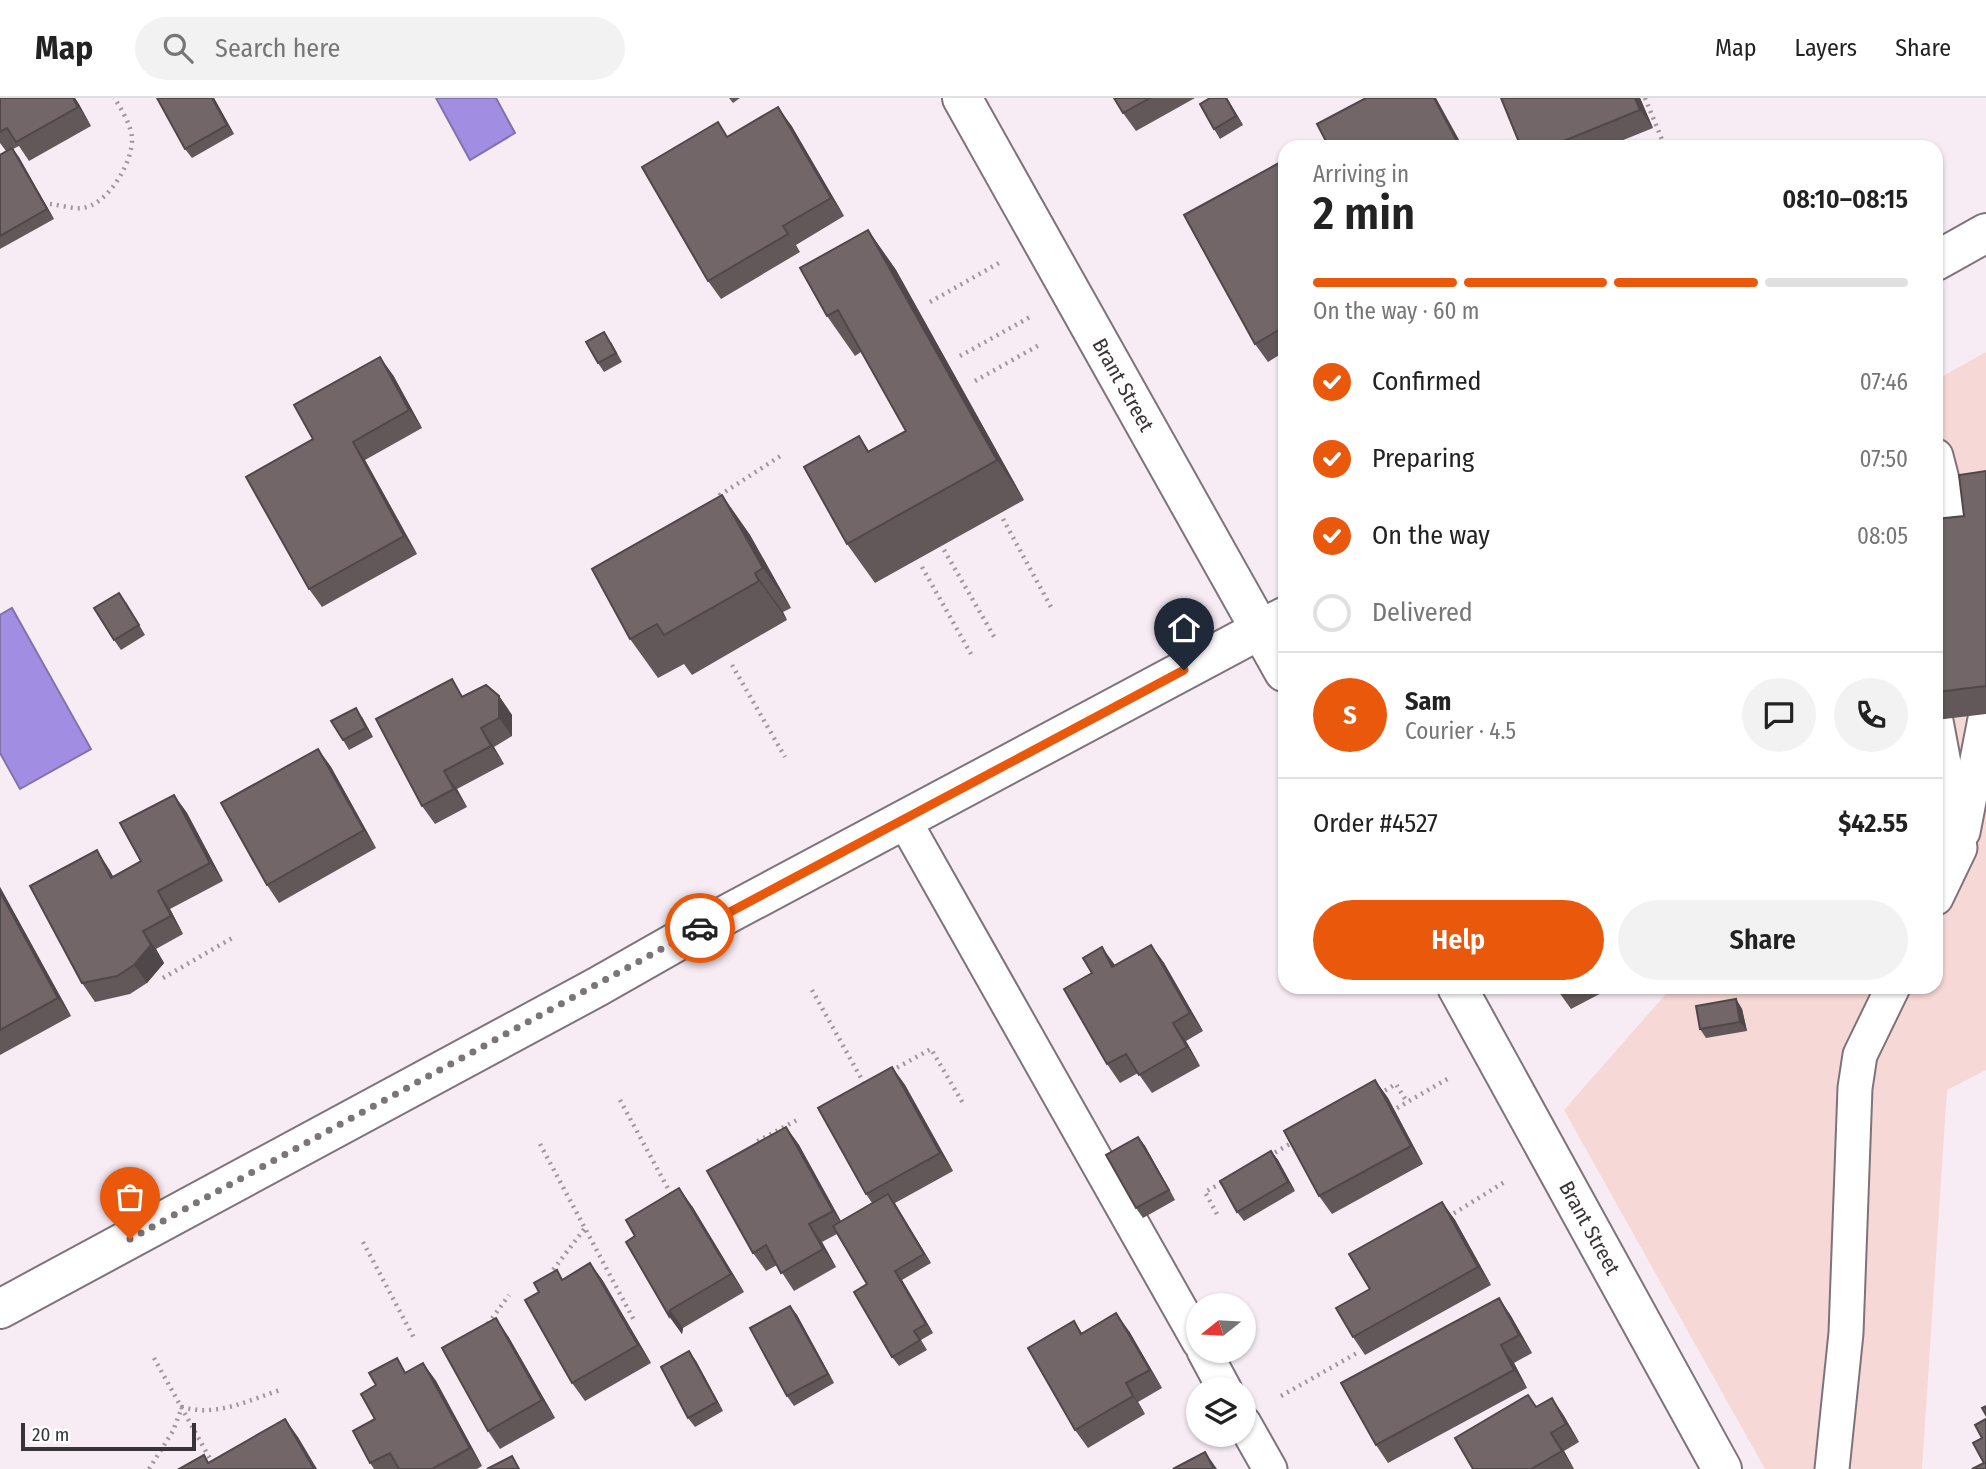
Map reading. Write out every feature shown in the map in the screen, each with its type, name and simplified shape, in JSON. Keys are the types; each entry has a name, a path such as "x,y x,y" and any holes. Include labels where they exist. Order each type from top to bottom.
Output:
{"main road":[{"name":"Brant Street","path":"962,98 1273,624 1278,646"},
{"path":"1943,257 1986,233"},
{"path":"0,1308 1273,624"},
{"name":"Brant Street","path":"1461,994 1722,1469"}],"lane":[{"path":"1943,481 1961,545 1969,596"},
{"path":"1943,883 1960,848 1985,704"},
{"path":"1943,758 1960,848"},
{"path":"904,820 1186,1319"},
{"path":"1832,1469 1846,1334 1855,1088 1860,1055 1890,994"},
{"path":"1256,1444 1270,1469"}],"path":[{"path":"50,204 84,208 101,201 112,191 128,157 132,137 114,98"},
{"path":"1645,98 1662,140"},
{"path":"930,302 1007,258"},
{"path":"960,356 1037,313"},
{"path":"975,381 1051,339"},
{"path":"714,507 720,495 782,456"},
{"path":"1003,519 1052,609"},
{"path":"944,550 996,640"},
{"path":"922,566 971,654"},
{"path":"732,665 785,757"},
{"path":"163,978 234,937"},
{"path":"812,990 870,1094"},
{"path":"887,1073 931,1049 964,1105"},
{"path":"1397,1108 1456,1074"},
{"path":"854,1092 877,1079"},
{"path":"1372,1097 1396,1084 1407,1102"},
{"path":"620,1100 677,1206"},
{"path":"764,1157 756,1142 797,1120"},
{"path":"1265,1158 1300,1138"},
{"path":"540,1144 635,1322"},
{"path":"1439,1213 1443,1220 1513,1177"},
{"path":"1217,1214 1205,1192 1229,1179"},
{"path":"561,1287 553,1270 585,1228"},
{"path":"363,1242 414,1338"},
{"path":"485,1328 509,1295"},
{"path":"1278,1398 1357,1353"},
{"path":"154,1358 214,1466"},
{"path":"181,1407 195,1411 220,1410 280,1390"},
{"path":"149,1469 173,1431 181,1407"}],"shaded area":[{"path":"436,98 496,98 515,133 470,160"},
{"path":"1986,352 1986,1070 1947,1090 1922,1469 1765,1469 1564,1110 1666,994 1943,994 1943,376"},
{"path":"12,608 91,749 20,789 0,753 0,615"}],"building":[{"path":"0,98 73,98 78,107 16,142 7,128 0,132"},
{"path":"157,98 212,98 227,125 185,149"},
{"path":"1114,98 1150,98 1123,113"},
{"path":"1210,98 1226,98 1236,116 1214,129 1200,104"},
{"path":"1366,98 1434,98 1456,140 1325,140 1317,124"},
{"path":"1501,98 1635,98 1640,110 1566,140 1518,140"},
{"path":"778,107 831,198 783,226 788,234 708,281 642,167 718,122 727,137"},
{"path":"12,148 47,209 0,236 0,155"},
{"path":"1278,164 1278,331 1255,344 1184,215"},
{"path":"868,230 997,460 847,544 804,467 859,436 868,452 906,431 838,310 827,316 800,268"},
{"path":"604,332 616,353 598,363 586,342"},
{"path":"380,357 409,410 353,442 404,536 309,589 246,477 313,439 294,405"},
{"path":"1986,471 1986,686 1943,691 1943,518 1964,516 1959,475"},
{"path":"722,495 763,568 755,573 759,581 664,635 657,624 630,639 592,569"},
{"path":"119,593 139,625 114,640 94,608"},
{"path":"452,679 462,697 486,685 499,696 499,718 481,728 491,746 444,771 454,789 422,806 376,719"},
{"path":"356,708 366,728 343,740 331,721"},
{"path":"318,749 364,830 267,885 221,803"},
{"path":"174,795 210,863 158,891 171,916 143,931 151,945 134,965 117,976 82,983 30,886 97,850 111,878 141,861 120,823"},
{"path":"0,892 58,998 0,1030"},
{"path":"1151,945 1190,1013 1173,1023 1187,1047 1139,1075 1126,1054 1107,1064 1064,989 1092,973 1083,958 1102,947 1112,967"},
{"path":"1736,999 1740,1022 1700,1029 1696,1006"},
{"path":"892,1067 940,1153 866,1194 818,1108"},
{"path":"1375,1080 1411,1146 1319,1196 1284,1131"},
{"path":"786,1127 833,1211 809,1224 823,1249 781,1273 766,1245 753,1253 707,1171"},
{"path":"1138,1137 1169,1190 1136,1208 1106,1155"},
{"path":"1271,1151 1288,1182 1237,1212 1220,1181"},
{"path":"679,1188 731,1274 670,1310 669,1316 626,1242 635,1236 626,1220"},
{"path":"888,1194 924,1254 895,1271 926,1324 914,1331 920,1340 892,1357 854,1292 867,1284 833,1226"},
{"path":"1442,1202 1478,1267 1353,1337 1336,1308 1370,1289 1349,1254"},
{"path":"590,1263 638,1345 572,1383 525,1300 539,1292 534,1283 557,1270 562,1280"},
{"path":"1499,1298 1519,1335 1501,1345 1514,1370 1376,1445 1341,1383"},
{"path":"790,1306 828,1374 787,1396 750,1328"},
{"path":"1116,1313 1150,1370 1126,1383 1133,1396 1075,1430 1028,1348 1074,1321 1081,1334"},
{"path":"496,1318 542,1400 488,1431 442,1348"},
{"path":"689,1351 717,1402 688,1418 661,1367"},
{"path":"397,1358 405,1373 423,1363 470,1448 432,1469 399,1469 390,1453 370,1463 353,1431 375,1419 361,1394 376,1385 369,1373"},
{"path":"1528,1395 1536,1407 1552,1398 1566,1424 1551,1433 1562,1451 1531,1469 1473,1469 1455,1438"},
{"path":"285,1419 314,1469 179,1469 204,1455 208,1463"},
{"path":"1986,1419 1986,1469 1972,1469 1984,1463 1973,1443 1982,1438 1975,1425"},
{"path":"1205,1452 1214,1469 1173,1469"},
{"path":"512,1456 519,1469 487,1469"}],"way so far":[{"path":"130,1239 597,987 700,928"}],"route":[{"path":"700,928 1184,670"}]}
